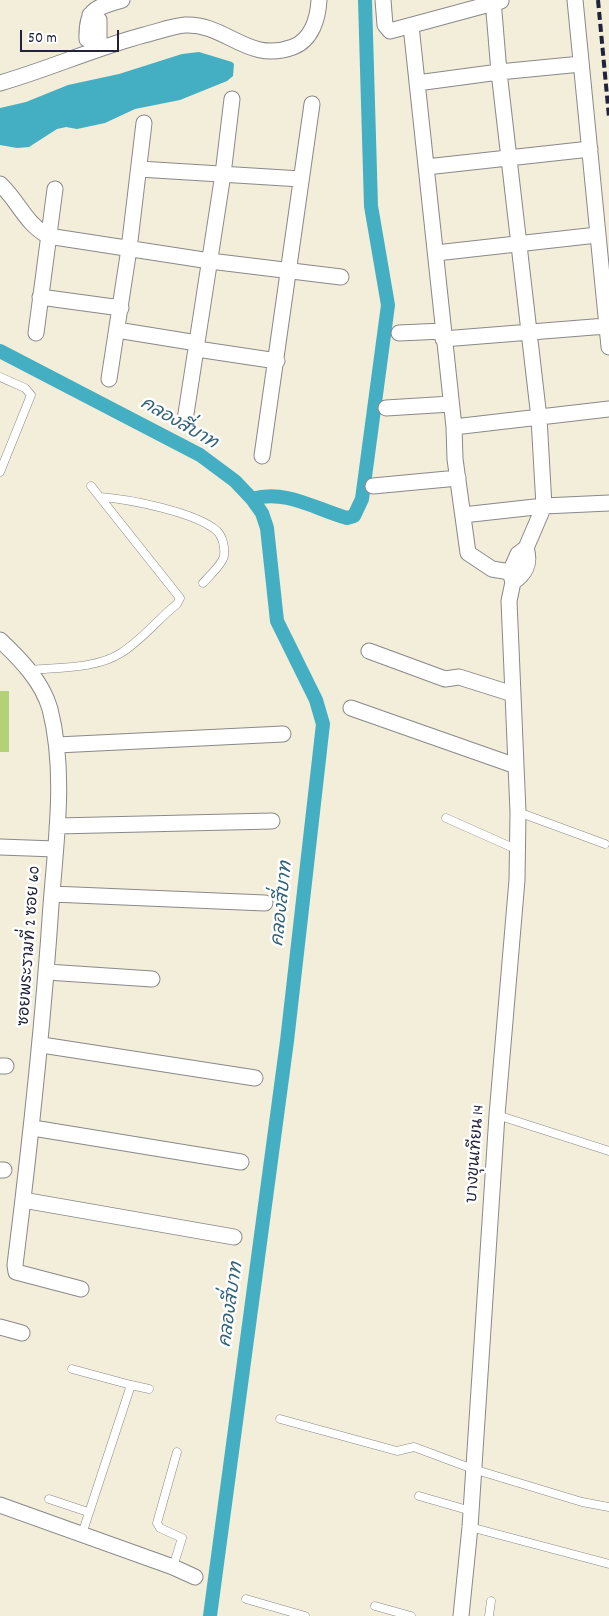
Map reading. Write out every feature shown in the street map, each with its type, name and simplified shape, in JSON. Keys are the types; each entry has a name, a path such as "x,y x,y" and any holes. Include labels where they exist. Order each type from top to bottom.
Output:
{"street":[{"path":"95,46 87,39 86,21 93,7 122,0"},
{"path":"0,83 46,69 95,46 184,25 202,26 214,30 257,50 268,52 281,51 295,46 305,39 318,16 319,0"},
{"path":"383,0 385,25 390,32 496,1 499,72 540,418 544,506 526,548 518,554 511,586 492,569 468,553 458,478 411,26"},
{"path":"575,0 609,347"},
{"path":"417,83 581,64"},
{"path":"185,420 223,174 232,99"},
{"path":"262,456 312,104"},
{"path":"109,379 129,249 144,123"},
{"path":"426,167 590,148"},
{"path":"139,169 301,179"},
{"path":"0,184 22,209 28,222 48,236 210,261 341,277"},
{"path":"36,332 55,189"},
{"path":"436,253 597,235"},
{"path":"40,296 120,308"},
{"path":"399,333 443,335 529,334 606,326"},
{"path":"117,330 277,361"},
{"path":"386,408 451,404"},
{"path":"454,427 609,409"},
{"path":"373,486 458,478"},
{"path":"463,515 544,506 609,503"},
{"name":"บางขุนเทียน 14","path":"461,1616 470,1527 472,1470 497,1115 517,880 518,812 511,586"},
{"name":"ซอยพระรามที่ 2 ซอย 60","path":"0,640 30,670 49,707 57,745 57,826 42,1044 15,1265 16,1272 81,1289"},
{"path":"369,651 445,679 459,677 513,694"},
{"path":"351,708 516,766"},
{"path":"57,745 283,734"},
{"path":"57,826 272,822"},
{"path":"0,847 55,849"},
{"path":"52,894 265,903"},
{"path":"47,972 152,979"},
{"path":"42,1044 255,1078"},
{"path":"33,1128 242,1162"},
{"path":"23,1200 234,1237"},
{"path":"0,1328 22,1334"},
{"path":"0,1505 173,1567 195,1577"}],"lane":[{"path":"0,377 25,388 31,393 0,472"},
{"path":"30,670 110,660 123,653 180,600 180,596 91,486"},
{"path":"100,497 132,500 175,512 218,532 224,545 224,558 203,583"},
{"path":"518,812 605,844"},
{"path":"446,818 518,850"},
{"path":"497,1115 609,1151"},
{"path":"72,1369 149,1389"},
{"path":"82,1534 131,1385"},
{"path":"280,1419 397,1451 414,1447 472,1470 609,1508"},
{"path":"173,1567 182,1538 160,1528 157,1523 177,1452"},
{"path":"419,1496 471,1511"},
{"path":"48,1499 88,1512"},
{"path":"470,1527 609,1564"},
{"path":"246,1599 305,1616"},
{"path":"489,1616 491,1600"},
{"path":"375,1606 411,1616"}],"green space":[{"path":"0,691 9,691 9,752 0,752"}],"water":[{"path":"199,52 232,62 234,64 233,76 227,81 180,100 135,109 105,123 77,129 66,127 57,129 29,147 17,148 0,145 0,108 26,102 68,85 119,74 182,54"}],"waterway":[{"path":"252,499 277,496 289,498 347,518 354,516 362,499 388,305 371,206 365,0"},
{"name":"คลองสี่บาท","path":"0,351 200,455 235,481 252,499 262,513 267,528 277,621 316,700 323,724 287,1041 210,1616"}],"railway":[{"path":"598,0 609,117"}]}
